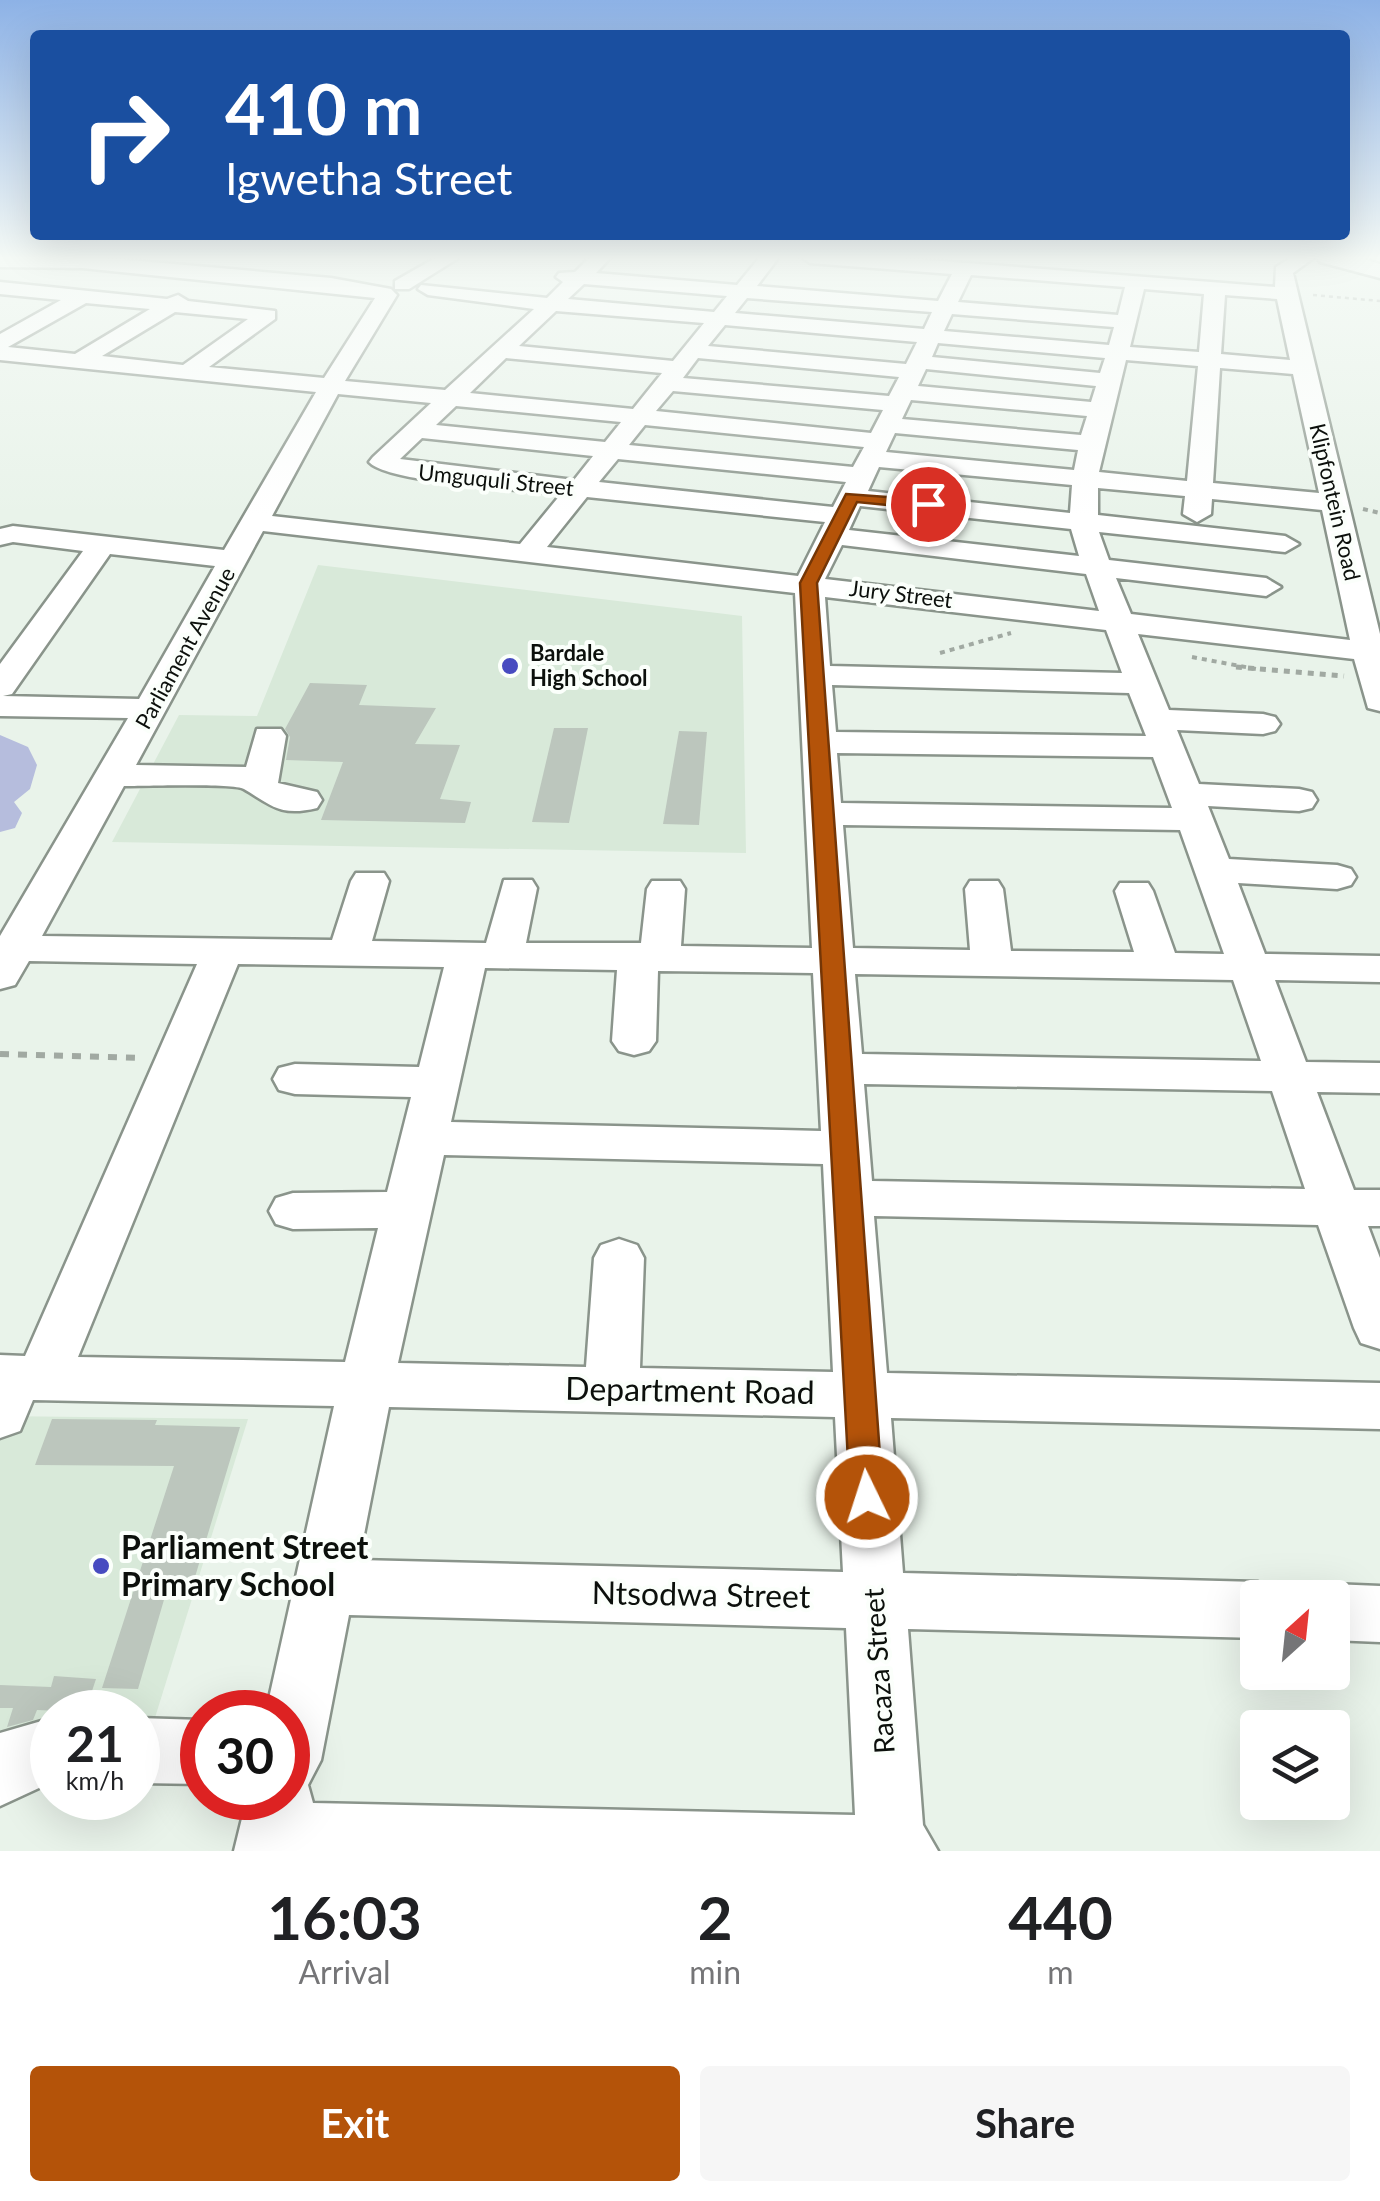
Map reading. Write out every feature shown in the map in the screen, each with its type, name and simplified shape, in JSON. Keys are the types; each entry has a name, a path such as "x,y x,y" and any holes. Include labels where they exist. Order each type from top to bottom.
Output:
{"street":[{"path":"79,361 108,343"},
{"path":"190,371 228,343"},
{"name":"Parliament Avenue","path":"5,957 152,709 330,387 364,343"},
{"name":"Umguquli Street","path":"509,343 382,462 410,470 738,506 878,443"},
{"path":"528,552 584,489 698,343"},
{"path":"846,354 851,343"},
{"path":"809,583 926,343"},
{"path":"1017,343 1304,368"},
{"path":"1120,343 1093,444 1083,520 1140,686 1214,870 1286,1076 1358,1207 1380,1328"},
{"path":"1197,533 1210,343"},
{"name":"Klipfontein Road","path":"1302,343 1304,368 1374,678"},
{"path":"501,351 678,367 1083,520 1286,544"},
{"path":"0,354 878,443 1088,480 1335,503"},
{"path":"678,367 878,443 1098,567 1266,587"},
{"path":"878,443 1110,381"},
{"path":"550,408 574,382"},
{"path":"878,443 1103,410"},
{"path":"413,430 613,451 878,443 1093,444"},
{"path":"382,495 410,470"},
{"path":"477,508 500,480"},
{"path":"621,521 637,495"},
{"path":"722,534 738,506"},
{"name":"Jury Street","path":"254,522 1057,613 1140,686 1374,678"},
{"path":"0,537 13,534 234,560"},
{"path":"0,688 102,545"},
{"name":"Racaza Street","path":"809,583 891,1851"},
{"path":"817,676 1140,686 1263,724"},
{"path":"820,742 1140,686"},
{"path":"0,706 152,709"},
{"path":"269,736 260,778 263,791 304,800"},
{"path":"114,775 260,778"},
{"path":"824,814 1299,800"},
{"path":"1214,870 1337,877"},
{"path":"349,950 370,881"},
{"path":"302,1690 366,1385 437,1083 486,953 518,888"},
{"path":"984,888 992,962"},
{"path":"634,1041 666,889"},
{"path":"1134,891 1159,965"},
{"path":"5,957 224,948 1380,969"},
{"path":"14,1387 177,1059 224,948"},
{"path":"839,1069 1380,1078"},
{"path":"295,1078 437,1083"},
{"path":"424,1138 844,1148"},
{"path":"847,1198 1358,1207"},
{"path":"293,1210 408,1210"},
{"path":"612,1390 618,1258"},
{"name":"Department Road","path":"14,1387 366,1385 1380,1406"},
{"name":"Ntsodwa Street","path":"324,1587 1240,1609"},
{"path":"1350,1613 1380,1614"},
{"path":"0,1774 12,1760 30,1756"},
{"path":"310,1795 904,1851"}],"path":[{"path":"903,677 912,660 1055,622 1057,613"},
{"path":"1140,686 1186,655 1243,668 1374,678"},
{"path":"0,1054 177,1059"}],"shaded area":[{"name":"Bardale High School","path":"318,565 742,616 746,853 112,842 179,715 257,716"},
{"path":"0,735 28,747 37,765 30,789 14,802 22,813 15,828 0,832"},
{"name":"Parliament Street Primary School","path":"0,1416 248,1419 160,1702 160,1690 30,1690 30,1744 0,1757"}],"building":[{"path":"310,683 367,685 359,705 436,708 415,744 460,745 440,799 471,802 465,823 321,820 343,762 286,760 290,737 285,729"},
{"path":"554,728 588,728 569,823 532,822"},
{"path":"679,731 707,732 699,825 663,824"},
{"path":"52,1419 157,1420 155,1425 240,1427 192,1587 168,1586 138,1689 102,1688 174,1466 35,1465"},
{"path":"54,1676 96,1679 92,1690 30,1690 30,1721 7,1727 13,1708 0,1708 0,1685 51,1687"}],"place":[{"name":"Bardale High School","path":"510,666"},
{"name":"Parliament Street Primary School","path":"101,1566"}],"route":[{"path":"867,1497 809,583 852,497 928,504"}]}
